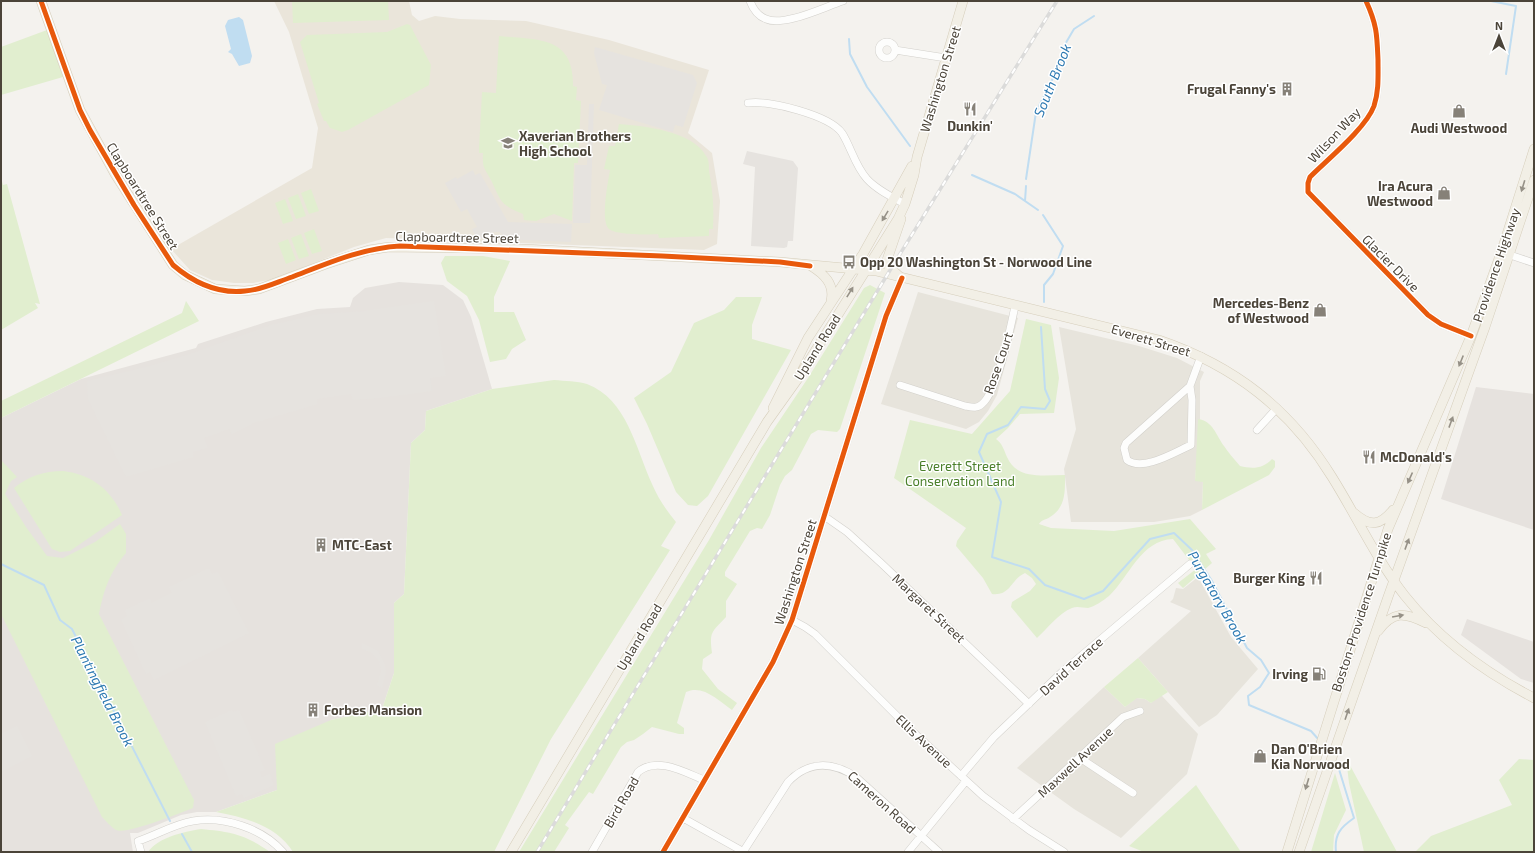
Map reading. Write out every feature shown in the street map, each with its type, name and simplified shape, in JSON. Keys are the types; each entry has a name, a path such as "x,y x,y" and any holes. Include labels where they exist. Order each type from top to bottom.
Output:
{"main road":[{"name":"Clapboardtree Street","path":"41,1 80,110 126,192 174,265 185,275 215,289 245,291 259,289 369,250 400,246 662,256 780,262 853,269"},
{"name":"Washington Street","path":"865,270 905,204 914,175 917,157 963,1"},
{"name":"Providence Highway","path":"1453,379 1471,336 1501,253 1534,149"},
{"name":"Washington Street","path":"853,269 896,199 917,157"},
{"name":"Providence Highway","path":"1466,380 1510,255 1534,180"},
{"path":"902,278 892,270 887,260 905,204"},
{"path":"810,266 822,274 829,282 832,291 830,304"},
{"name":"Everett Street","path":"853,269 902,278 1146,336 1201,356 1239,377 1277,408 1312,447 1378,557 1394,580 1430,625"},
{"name":"Upland Road","path":"767,422 792,366 853,269"},
{"name":"Upland Road","path":"511,852 767,422 797,380 865,270"},
{"name":"Boston-Providence Turnpike","path":"1287,852 1378,557 1401,499 1453,379"},
{"name":"Boston-Providence Turnpike","path":"1299,852 1373,639 1466,380"},
{"path":"1350,509 1364,521 1376,523 1385,519 1401,499"},
{"path":"1373,639 1386,622 1395,616 1410,616 1430,625 1468,658 1497,678 1534,698"}],"street":[{"path":"750,1 760,16 772,21 793,18 842,1"},
{"name":"Wilson Way","path":"1308,190 1310,177 1366,121 1374,106 1378,88 1377,32 1373,16 1366,1"},
{"path":"895,50 946,58"},
{"path":"748,103 764,102 773,104 822,118 833,124 845,138 867,179 905,204"},
{"name":"Glacier Drive","path":"1308,190 1311,196 1428,315 1441,324 1471,336"},
{"path":"1510,255 1534,263"},
{"name":"Washington Street","path":"662,852 773,662 792,620 886,316 902,278"},
{"name":"Rose Court","path":"900,385 965,406 974,408 982,405 992,387 1015,306"},
{"path":"1190,386 1126,442 1124,448 1127,460 1133,465 1143,464 1191,445 1192,400 1190,386 1201,356"},
{"path":"1257,430 1277,408"},
{"name":"Margaret Street","path":"824,516 847,532 881,563 1029,704"},
{"name":"David Terrace","path":"908,852 921,837 994,737 1062,672 1190,564"},
{"name":"Ellis Avenue","path":"792,620 815,634 912,731 964,778 1013,819 1064,852"},
{"name":"Maxwell Avenue","path":"1013,819 1123,717 1140,711"},
{"path":"1080,758 1133,793"},
{"name":"Bird Road","path":"592,852 638,772 644,767 650,765 665,766 704,780"},
{"name":"Cameron Road","path":"744,852 788,782 795,774 816,766 828,765 845,769 856,776 939,852"},
{"path":"683,818 744,852"},
{"path":"141,852 138,841 180,825 205,820 231,823 252,829 270,840 283,852"}],"shaded area":[{"name":"Xaverian Brothers High School","path":"274,1 409,1 412,15 419,21 435,16 460,19 526,21 609,40 709,70 688,133 712,153 720,201 717,244 704,250 386,238 354,247 274,279 253,283 234,283 212,280 190,270 171,249 312,168 318,128 289,32"},
{"path":"595,47 693,75 697,83 683,127 675,125 673,132 599,110 607,85 602,84 594,53"},
{"path":"589,104 594,104 590,223 573,223 575,165 587,165"},
{"path":"747,151 793,161 798,168 793,241 788,241 787,247 751,246 755,167 743,164"},
{"path":"473,170 475,175 480,173 508,222 572,224 571,242 504,239 503,235 499,232 494,232 478,240 472,229 477,227 467,209 461,212 445,183 456,177 457,179"},
{"path":"399,282 443,285 463,300 471,317 492,389 426,411 425,430 411,443 404,594 394,603 394,673 382,709 331,720 277,790 216,812 197,812 181,815 138,833 130,833 133,852 1,852 1,418 81,379 196,348 198,344 266,322 317,309 350,307 353,298 365,288"},
{"path":"918,292 1018,318 997,395 988,411 979,422 966,429 881,404"},
{"path":"434,301 446,376 430,378 432,391 353,400 351,394 317,399 318,404 254,423 232,434 229,429 204,438 208,448 193,452 194,457 126,477 88,399 87,381 150,366 190,354 271,325 319,314 364,311"},
{"path":"1059,327 1139,346 1177,358 1204,372 1200,381 1200,419 1195,481 1203,481 1202,510 1190,516 1154,522 1071,522 1064,469 1076,429"},
{"path":"1476,387 1534,394 1534,530 1441,499"},
{"path":"209,568 212,574 218,572 249,633 154,680 150,672 146,674 121,620 127,616 125,610 150,598 152,603 172,593 169,587"},
{"path":"1198,577 1231,637 1258,669 1217,715 1199,727 1138,658 1191,611 1170,602 1173,599 1176,588 1183,589"},
{"path":"1467,619 1534,642 1534,683 1521,679 1461,635"},
{"path":"362,643 378,651 385,664 386,672 382,688 377,685 381,671 379,661 372,653 361,648"},
{"path":"1104,687 1125,707 1136,698 1145,699 1151,703 1159,696 1162,696 1198,734 1187,774 1121,838 1074,809 1017,768"},
{"path":"232,710 233,712 239,710 265,770 260,772 262,777 270,774 274,785 244,798 242,794 236,796 205,722"},
{"path":"17,726 32,756 1,772 1,734"}],"green space":[{"path":"292,1 388,1 389,20 293,23"},
{"path":"407,24 410,25 431,65 429,85 348,130 342,132 330,128 326,121 324,121 317,104 319,103 300,42 307,35 387,32"},
{"path":"47,30 63,77 1,95 1,47"},
{"path":"499,36 540,40 551,44 560,49 567,58 572,70 573,86 577,87 576,100 581,101 578,163 574,163 572,221 554,214 536,221 524,220 523,214 510,208 500,199 484,169 483,153 479,153 482,92 496,93"},
{"path":"619,124 667,131 679,135 700,148 707,157 712,193 713,229 709,229 709,236 659,238 658,234 625,233 609,229 606,225 605,210 606,192 610,170 604,169 609,146 615,146"},
{"path":"1,177 3,185 7,184 40,304 35,303 38,308 1,330"},
{"path":"311,189 319,211 309,214 301,193"},
{"path":"298,194 306,216 296,219 288,198"},
{"path":"285,199 293,221 283,224 275,203"},
{"path":"314,229 322,251 312,254 304,233"},
{"path":"301,234 309,256 299,259 291,238"},
{"path":"288,239 296,260 286,264 278,243"},
{"path":"445,256 483,256 510,261 494,297 494,312 514,312 526,340 512,349 506,359 490,362 479,320 467,296 447,281 441,263"},
{"path":"870,285 885,293 840,429 837,432 818,430 811,434 792,470 785,476 780,485 770,515 762,529 757,528 750,531 725,572 725,576 737,584 726,601 726,617 717,626 711,636 712,653 703,659 702,669 718,689 737,703 732,710 705,692 692,690 686,692 677,723 684,728 684,734 652,727 634,740 627,742 621,747 593,794 589,792 565,825 569,828 554,852 519,852 709,540 761,448 808,378 864,288"},
{"path":"736,297 762,297 752,325 752,339 791,350 708,496 697,506 688,505 676,492 647,424 634,398 671,372 694,323 724,310"},
{"path":"186,301 199,321 1,418 1,401 182,313"},
{"name":"Everett Street Conservation Land","path":"1026,319 1051,325 1059,378 1054,413 1020,414 996,439 1001,445 1011,464 1017,470 1032,475 1065,475 1064,499 1062,504 1055,513 1049,518 1041,521 1039,524 1051,528 1114,531 1190,519 1216,549 1206,554 1212,563 1183,588 1178,583 1196,569 1173,539 1162,541 1144,552 1109,596 1088,608 1076,607 1067,610 1037,638 1011,607 1012,602 1030,591 1036,584 1032,578 1025,573 1003,593 992,594 983,578 956,546 957,541 966,528 894,478 910,420 972,434 1010,391"},
{"path":"554,380 587,384 601,391 612,401 628,426 657,494 676,522 661,546 670,550 551,739 494,852 293,852 278,835 269,829 248,820 216,812 277,790 275,744 331,720 382,709 394,673 394,603 404,594 411,443 425,430 426,411 492,389"},
{"path":"1198,419 1203,420 1214,429 1240,466 1249,468 1257,467 1265,465 1272,459 1275,461 1275,467 1269,475 1202,510 1203,482 1195,481"},
{"path":"1,460 17,477 11,481 5,494 47,556 63,558 95,542 120,524 126,534 126,553 120,560 108,581 99,614 194,800 193,808 141,827 122,831 114,829 102,817 1,614"},
{"path":"63,471 82,475 98,484 106,490 122,515 70,551 60,552 52,549 14,488 25,480 37,475"},
{"path":"1138,658 1168,692 1151,703 1145,699 1137,698 1125,707 1104,687"},
{"path":"1346,758 1397,852 1364,852 1349,783"},
{"path":"1519,759 1534,760 1534,852 1415,852 1431,836 1512,805 1499,780"},
{"path":"1335,773 1346,810 1334,835 1333,852 1311,852"},
{"path":"1196,785 1241,852 1144,852 1129,846"},
{"path":"201,829 221,831 237,835 253,841 270,852 148,852 158,842 172,836"}],"water":[{"path":"239,17 243,20 252,56 250,63 239,66 232,54 228,52 231,49 225,26 228,20"}],"waterway":[{"path":"1491,1 1516,6 1506,74"},
{"name":"South Brook","path":"1026,179 1036,112 1060,64 1064,46 1074,29 1094,16"},
{"name":"Purgatory Brook","path":"849,39 850,54 867,87 910,146"},
{"name":"Purgatory Brook","path":"972,175 1015,194 1038,210"},
{"name":"South Brook","path":"1025,201 1026,186"},
{"name":"Purgatory Brook","path":"1043,215 1063,246 1053,274 1044,285 1044,302"},
{"name":"Purgatory Brook","path":"1041,327 1045,389 1050,401 1045,409 1021,407 1008,425 987,434 979,452 1001,502 992,557 1029,569 1045,585 1084,599 1103,591 1150,539 1174,533 1192,550 1212,581 1247,648 1261,660 1269,673 1260,687 1248,696 1249,705 1311,731 1319,740"},
{"name":"Plantingfield Brook","path":"1,564 44,585 60,620 72,629 170,821"},
{"name":"Purgatory Brook","path":"1323,745 1330,755"},
{"name":"Purgatory Brook","path":"1334,760 1338,766 1354,818 1339,832 1336,840 1336,852"},
{"name":"Plantingfield Brook","path":"182,834 192,852"}],"railway":[{"path":"537,852 895,262 1057,1"}],"cycle path":[{"path":"41,1 80,110 90,130 134,205 173,265 189,277 207,286 225,291 245,291 257,289 269,286 358,253 386,247 400,246 662,256 780,262 810,266"},
{"path":"1366,1 1376,30 1378,83 1374,106 1370,115 1355,133 1310,177 1308,192 1428,315 1441,324 1471,336"},
{"path":"663,852 773,662 792,620 886,316 902,278"}],"place":[{"name":"Frugal Fanny's","path":"1287,89"},
{"name":"Dunkin'","path":"970,109"},
{"name":"Audi Westwood","path":"1459,111"},
{"name":"Xaverian Brothers High School","path":"508,143"},
{"name":"Ira Acura Westwood","path":"1444,193"},
{"name":"Opp 20 Washington St - Norwood Line","path":"849,262"},
{"name":"Mercedes-Benz of Westwood","path":"1320,310"},
{"name":"McDonald's","path":"1369,457"},
{"name":"MTC-East","path":"321,545"},
{"name":"Burger King","path":"1316,578"},
{"name":"Irving","path":"1319,674"},
{"name":"Forbes Mansion","path":"313,710"},
{"name":"Dan O'Brien Kia Norwood","path":"1260,756"}]}
